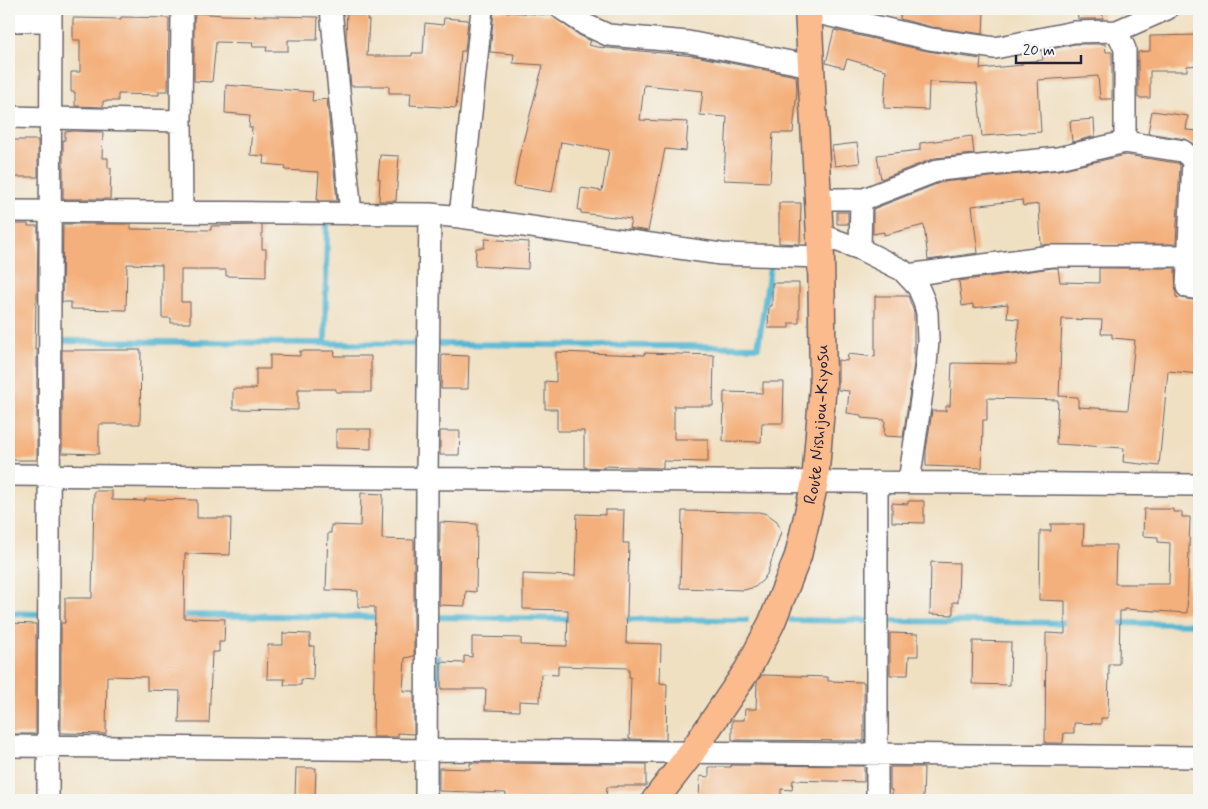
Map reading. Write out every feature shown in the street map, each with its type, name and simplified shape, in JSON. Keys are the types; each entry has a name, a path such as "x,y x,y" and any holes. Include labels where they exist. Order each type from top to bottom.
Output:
{"main road":[{"name":"Route Nishijou-Kiyosu","path":"656,800 692,752 748,669 772,622 798,556 815,482 823,384 820,246 808,10"}],"street":[{"path":"182,9 182,212"},
{"path":"330,9 351,214"},
{"path":"460,216 482,9"},
{"path":"562,9 586,25 608,35 688,42 811,66"},
{"path":"808,10 930,39 995,48 1074,32 1117,31 1167,9"},
{"path":"9,21 51,15 48,800"},
{"path":"1117,31 1125,49 1125,142"},
{"path":"9,117 181,121"},
{"path":"817,199 861,199 940,170 1058,158 1125,142 1183,150 1196,160 1188,287 1199,289"},
{"path":"860,249 861,199"},
{"path":"9,211 430,214 460,216 722,254 820,246 860,249 902,270 918,287 927,313 928,341 926,365 909,482"},
{"path":"426,800 430,214"},
{"path":"907,275 1051,256 1189,256"},
{"path":"9,475 1199,486"},
{"path":"877,482 877,800"},
{"path":"9,746 1199,757"}],"building":[{"path":"347,9 368,9 367,56 412,56 412,53 423,53 425,23 443,25 444,18 468,20 465,51 461,51 456,108 410,105 411,93 389,93 389,86 351,86 346,39"},
{"path":"901,9 978,9 978,11 984,11 983,34 932,27 900,19"},
{"path":"1077,9 1102,9 1103,19 1078,19"},
{"path":"494,11 551,15 579,35 591,41 589,45 597,47 695,56 796,76 797,90 793,133 773,133 770,182 724,180 727,117 700,115 703,91 644,85 640,120 688,122 686,151 665,149 648,231 629,228 631,219 581,213 581,210 578,210 581,188 602,191 609,150 561,142 552,192 514,186 519,157 543,65 513,63 514,54 490,52"},
{"path":"196,13 318,17 317,40 288,40 288,51 266,51 267,47 252,47 253,43 216,42 212,82 194,81 194,19"},
{"path":"121,17 169,18 168,91 159,91 159,95 118,94 118,101 103,101 103,107 75,106 75,92 71,92 71,72 80,72 80,40 73,40 73,18 121,19"},
{"path":"834,30 927,51 981,59 980,69 1022,65 1022,62 1043,60 1042,51 1075,44 1105,44 1106,52 1112,52 1112,99 1100,99 1098,76 1038,80 1041,132 982,136 977,84 929,82 928,110 884,108 886,70 847,59 844,68 826,63"},
{"path":"1199,35 1199,65 1187,66 1187,71 1150,71 1150,98 1138,98 1138,52 1150,51 1150,36"},
{"path":"226,85 313,92 312,101 327,99 337,201 317,201 319,172 285,170 286,166 263,164 264,156 250,155 252,127 249,127 250,115 225,113"},
{"path":"1152,111 1188,116 1186,130 1199,131 1199,148 1185,139 1148,133"},
{"path":"1094,119 1095,136 1072,142 1070,121"},
{"path":"65,132 103,132 102,158 108,158 108,168 111,168 110,199 63,199 63,140 65,140"},
{"path":"972,136 974,154 935,158 881,179 877,155 920,150 920,143"},
{"path":"9,140 38,140 38,177 9,177"},
{"path":"857,143 860,163 835,166 832,146"},
{"path":"380,155 399,156 396,201 379,201"},
{"path":"1126,155 1180,165 1176,244 1041,245 1039,204 1023,206 1022,200 972,206 978,253 928,260 924,225 884,235 884,232 873,234 873,209 942,182 1059,170"},
{"path":"779,203 801,203 800,244 779,243"},
{"path":"837,212 848,212 848,224 837,224"},
{"path":"9,224 38,226 35,349 37,349 37,460 9,460"},
{"path":"63,224 131,224 131,229 211,230 211,226 262,225 262,249 266,249 266,277 226,276 226,270 181,270 181,302 190,302 190,323 171,323 171,318 162,318 162,265 127,264 126,310 71,309 71,302 62,302"},
{"path":"485,239 529,242 528,269 475,266 476,248 484,248"},
{"path":"1058,268 1060,282 1099,283 1099,268 1175,268 1176,297 1199,301 1199,374 1168,371 1159,466 1123,462 1124,448 1056,444 1058,400 987,398 987,420 983,420 982,468 926,466 926,451 932,411 946,411 946,406 950,406 952,363 1016,364 1019,319 1007,318 1008,304 973,308 973,304 962,306 959,281","holes":["1062,319 1102,320 1101,334 1112,334 1112,338 1135,340 1128,410 1078,407 1078,397 1059,396"]},
{"path":"772,283 799,283 799,323 789,323 789,328 768,328 769,306 772,306"},
{"path":"875,296 908,296 914,312 914,364 903,437 884,436 885,420 861,418 861,415 847,413 849,391 838,390 838,360 847,361 848,354 875,357"},
{"path":"62,350 141,350 140,424 99,424 99,454 62,453"},
{"path":"300,351 335,351 334,356 371,356 371,392 336,392 336,389 298,389 298,410 233,409 233,389 256,389 256,369 270,369 270,355 300,356"},
{"path":"556,352 714,355 713,406 674,406 674,439 708,439 708,462 663,461 663,468 584,467 584,431 557,431 557,409 545,409 545,381 556,382"},
{"path":"442,355 469,356 468,389 441,389"},
{"path":"763,382 784,382 783,423 762,423 761,442 723,441 724,392 763,393"},
{"path":"336,429 371,429 371,449 336,448"},
{"path":"440,431 460,431 459,455 440,455"},
{"path":"94,491 112,491 112,500 197,500 197,518 231,518 230,555 185,554 184,618 225,619 224,642 219,642 219,652 212,652 209,723 179,723 180,691 147,690 147,677 107,676 106,734 61,733 61,623 65,623 65,598 92,598"},
{"path":"361,493 383,494 382,539 414,540 414,656 405,658 403,691 414,691 414,734 398,733 398,737 373,737 375,607 358,607 358,591 326,590 328,533 331,533 331,525 360,526"},
{"path":"908,501 924,501 924,523 892,522 892,503 908,504"},
{"path":"1144,509 1173,509 1173,512 1182,512 1182,517 1190,517 1187,613 1124,609 1124,611 1120,611 1119,664 1109,664 1108,718 1101,718 1101,724 1074,723 1074,733 1064,733 1063,743 1045,743 1046,633 1065,634 1065,601 1039,600 1040,531 1051,531 1051,524 1084,524 1083,545 1116,545 1115,584 1169,584 1170,543 1158,542 1158,537 1143,536"},
{"path":"605,510 624,510 623,543 629,543 626,643 661,644 660,683 667,684 666,740 629,739 631,677 629,677 629,668 558,666 558,675 541,674 540,702 519,701 519,711 485,710 486,689 441,689 441,662 464,663 464,656 472,657 472,637 521,638 521,645 567,646 568,610 523,609 523,574 575,576 577,514 605,515"},
{"path":"682,511 759,512 767,514 777,521 781,532 767,574 763,580 755,587 744,590 680,588"},
{"path":"440,522 477,524 476,592 466,591 465,606 439,605"},
{"path":"931,562 959,563 958,602 953,602 953,615 930,614"},
{"path":"9,623 36,624 36,734 9,734"},
{"path":"283,633 310,634 310,646 314,646 313,680 301,679 301,685 284,685 285,679 267,679 268,645 283,645"},
{"path":"890,633 918,634 918,656 909,656 908,675 890,675"},
{"path":"973,641 1011,642 1010,685 972,684"},
{"path":"762,675 828,677 828,681 864,682 864,741 732,740 732,720 744,720 745,709 756,709 757,682"},
{"path":"470,763 646,764 646,786 607,787 606,800 506,799 506,793 439,791 439,768 470,769"},
{"path":"731,765 864,766 864,782 793,780 792,790 781,789 781,798 699,800 700,776 709,777 709,767 731,767"},
{"path":"890,767 924,767 923,800 892,799"},
{"path":"296,768 316,768 315,798 295,797"}],"waterway":[{"path":"325,343 327,223"},
{"path":"434,344 758,347 770,268"},
{"path":"57,341 420,344"},
{"path":"9,613 41,614"},
{"path":"175,615 383,617"},
{"path":"435,617 575,619"},
{"path":"620,619 746,620"},
{"path":"791,620 870,621"},
{"path":"885,621 1073,623"},
{"path":"1113,623 1199,624"},
{"path":"437,711 438,657"}]}
